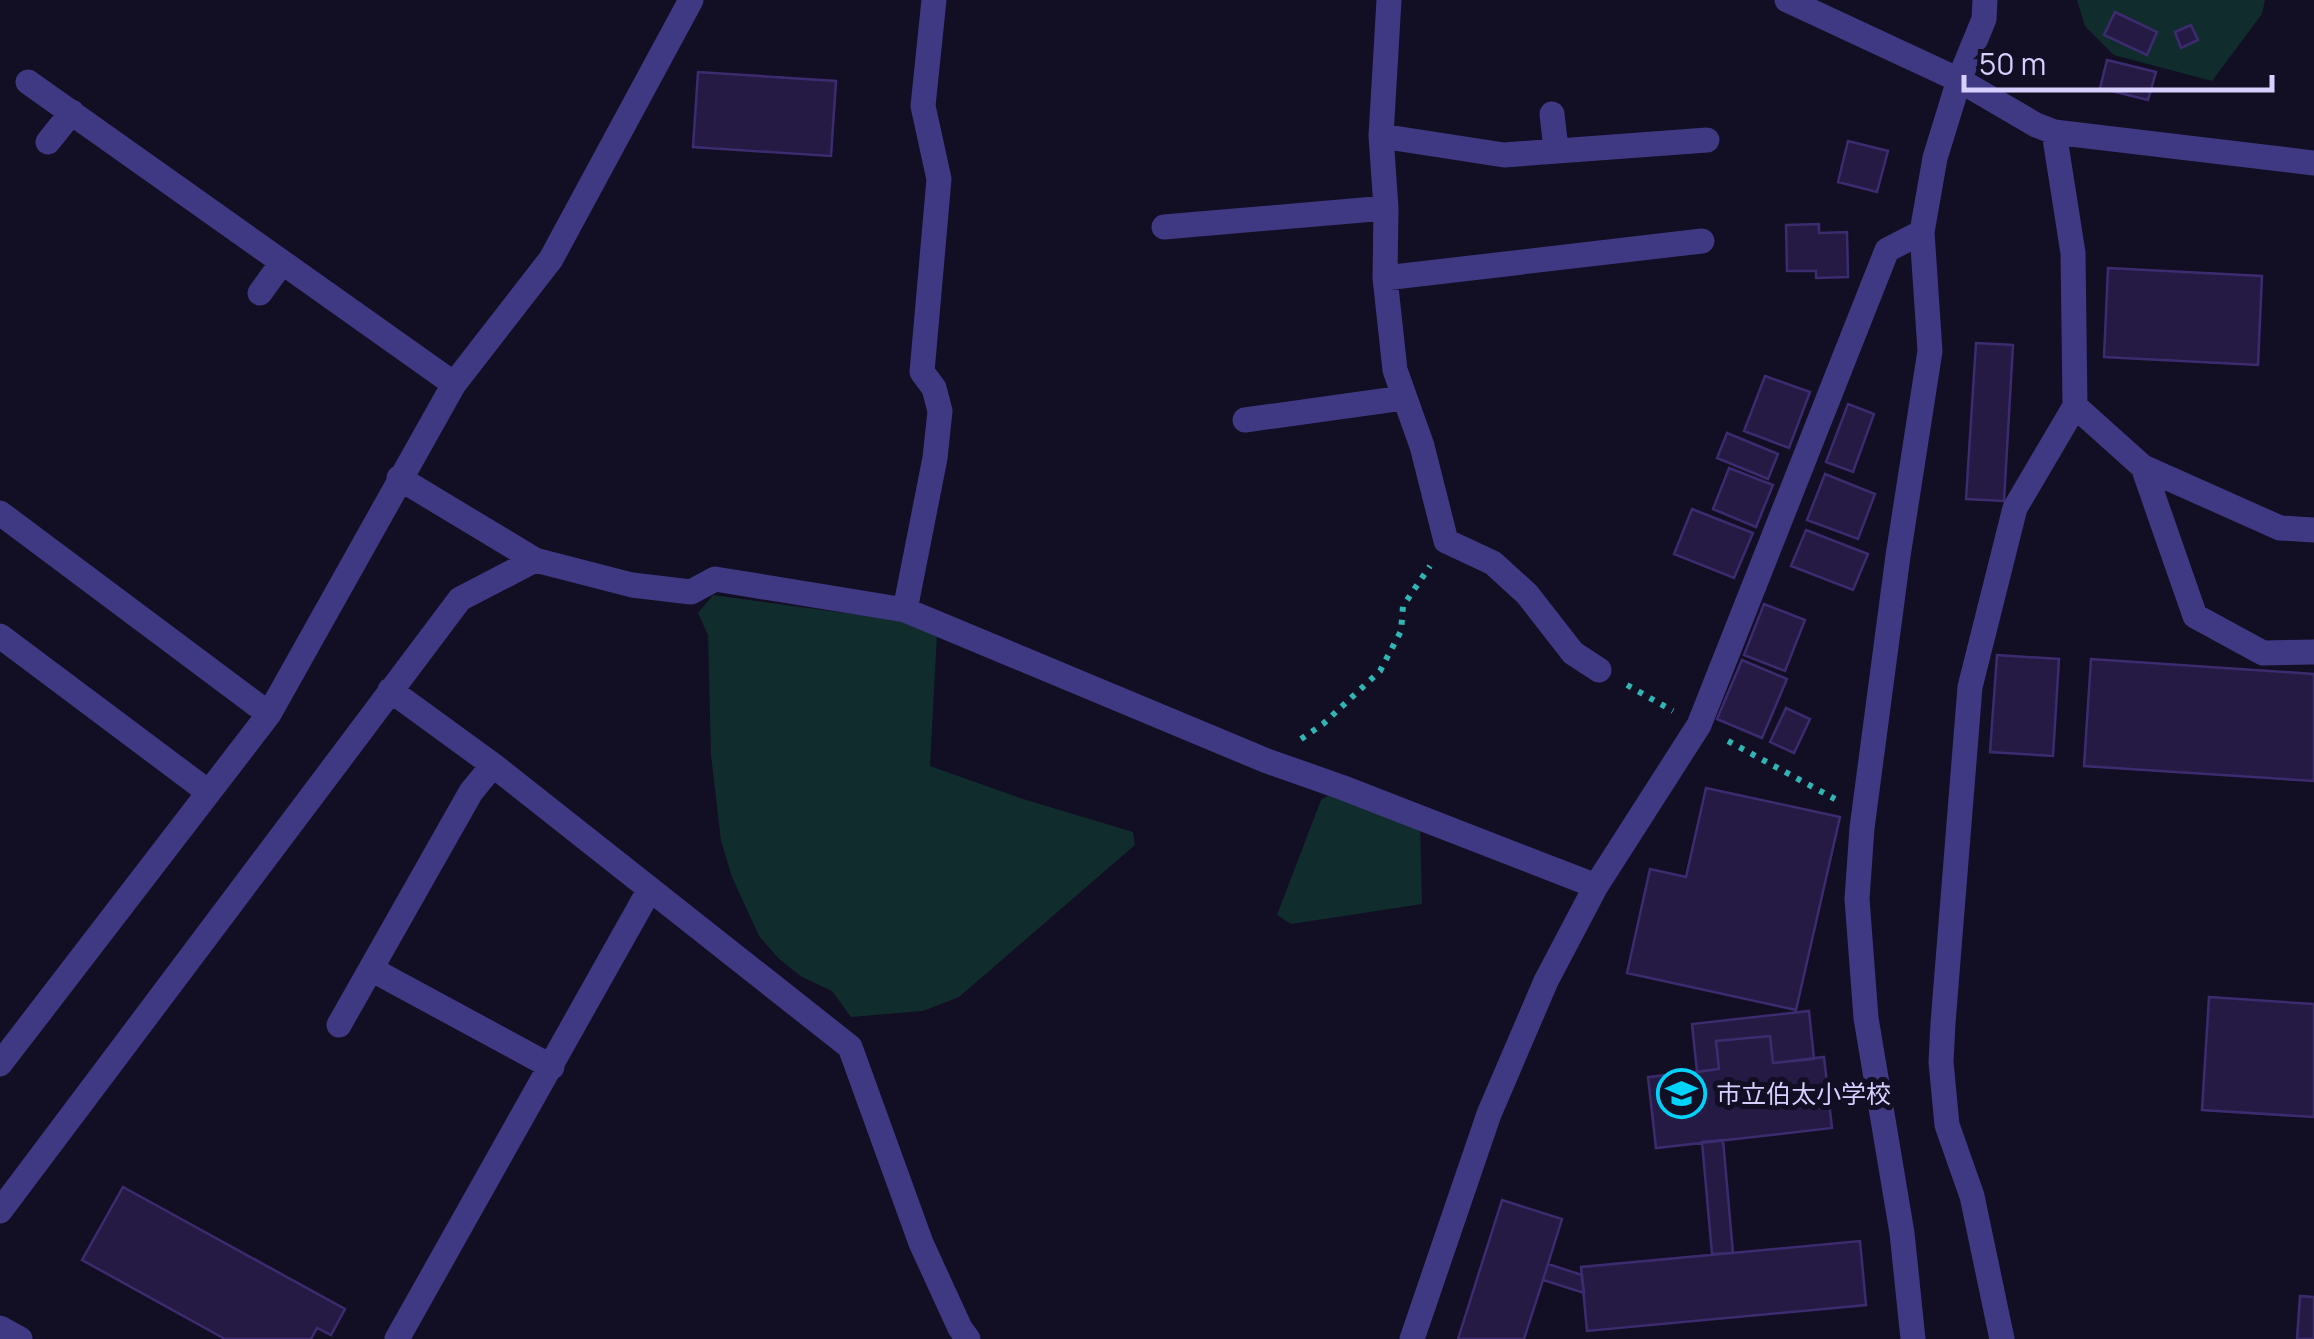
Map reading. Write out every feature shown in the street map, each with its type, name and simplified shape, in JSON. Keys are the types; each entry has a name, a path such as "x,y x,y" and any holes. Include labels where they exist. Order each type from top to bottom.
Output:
{"street":[{"path":"0,1064 269,714 454,384 550,259 691,0"},
{"path":"905,610 935,458 940,411 934,388 922,372 939,179 923,106 934,0"},
{"path":"1389,0 1381,136 1385,278 1394,370 1422,446 1446,542 1493,563 1527,594 1572,653 1600,670"},
{"path":"1787,0 1959,80 2054,132 2314,163"},
{"path":"1912,1339 1902,1232 1866,1018 1857,898 1898,556 1930,351 1922,232 1935,158 1959,80 1984,19 1986,0"},
{"path":"28,82 454,384"},
{"path":"48,142 72,112"},
{"path":"1552,114 1556,150"},
{"path":"2002,1339 1972,1196 1948,1125 1942,1062 1974,670 2014,508 2074,406 2073,253 2054,132"},
{"path":"1381,136 1504,155 1708,140"},
{"path":"1164,227 1386,208"},
{"path":"1412,1339 1488,1114 1546,981 1596,886 1698,725 1886,250 1922,232"},
{"path":"1385,278 1702,241"},
{"path":"260,293 281,264"},
{"path":"1244,420 1403,398"},
{"path":"2074,406 2144,468 2280,528 2314,530"},
{"path":"2144,468 2195,616 2262,653 2314,652"},
{"path":"398,478 535,560 632,585 691,592 715,579 905,610 1267,762 1341,786 1596,886"},
{"path":"0,513 269,714"},
{"path":"0,1211 460,598 535,560"},
{"path":"0,636 207,792"},
{"path":"390,690 493,765 850,1047 921,1243 968,1339"},
{"path":"339,1024 471,792 493,765"},
{"path":"397,1339 650,888"},
{"path":"371,968 552,1067"},
{"path":"0,1328 20,1339"}],"path":[{"path":"1267,762 1324,724 1380,671 1401,631 1403,606 1446,542"},
{"path":"1600,670 1841,802 1865,807"}],"green space":[{"path":"2077,0 2265,0 2262,14 2212,81 2114,55 2085,26"},
{"path":"713,595 918,623 937,633 930,766 1133,832 1135,845 959,997 923,1011 851,1017 832,991 802,977 759,936 732,877 721,841 711,755 708,635 698,613"},
{"path":"1334,792 1420,824 1422,904 1291,924 1277,915 1321,800"}],"building":[{"path":"2115,12 2157,32 2147,55 2104,35"},
{"path":"2191,25 2198,40 2181,48 2175,32"},
{"path":"2107,60 2156,72 2148,100 2100,88"},
{"path":"698,72 836,81 831,156 693,147"},
{"path":"1848,141 1888,151 1877,192 1838,182"},
{"path":"1819,224 1819,233 1847,232 1848,277 1816,278 1816,271 1787,271 1786,225"},
{"path":"2108,268 2262,276 2258,365 2104,357"},
{"path":"1976,343 2013,345 2004,501 1966,499"},
{"path":"1765,376 1810,392 1789,448 1744,431"},
{"path":"1848,404 1874,414 1853,472 1826,462"},
{"path":"1727,433 1778,454 1768,479 1717,458"},
{"path":"1729,468 1773,485 1756,527 1713,509"},
{"path":"1825,474 1875,494 1858,539 1807,520"},
{"path":"1692,509 1753,533 1734,578 1674,554"},
{"path":"1806,530 1868,554 1853,590 1791,566"},
{"path":"1764,604 1805,620 1785,671 1744,655"},
{"path":"1997,655 2059,659 2053,756 1990,752"},
{"path":"2091,659 2314,674 2314,781 2084,766"},
{"path":"1742,660 1787,679 1762,738 1717,719"},
{"path":"1786,708 1810,719 1794,753 1770,742"},
{"path":"1706,788 1840,817 1796,1010 1627,973 1650,869 1686,877"},
{"path":"2209,997 2314,1004 2314,1117 2202,1110"},
{"path":"1809,1011 1814,1059 1773,1063 1770,1036 1716,1041 1719,1069 1697,1072 1692,1024"},
{"path":"1770,1036 1773,1063 1824,1057 1832,1128 1656,1148 1648,1077 1719,1069 1716,1041"},
{"path":"1723,1140 1733,1253 1712,1254 1702,1142"},
{"path":"123,1187 345,1309 331,1335 317,1328 311,1339 225,1339 82,1260"},
{"path":"1502,1200 1562,1219 1543,1280 1524,1339 1458,1339"},
{"path":"1860,1241 1866,1305 1587,1331 1581,1267"},
{"path":"1548,1264 1582,1275 1584,1293 1543,1280"},
{"path":"2300,1296 2314,1297 2314,1339 2297,1339"}],"place":[{"name":"市立伯太小学校","path":"1681,1093"}]}
